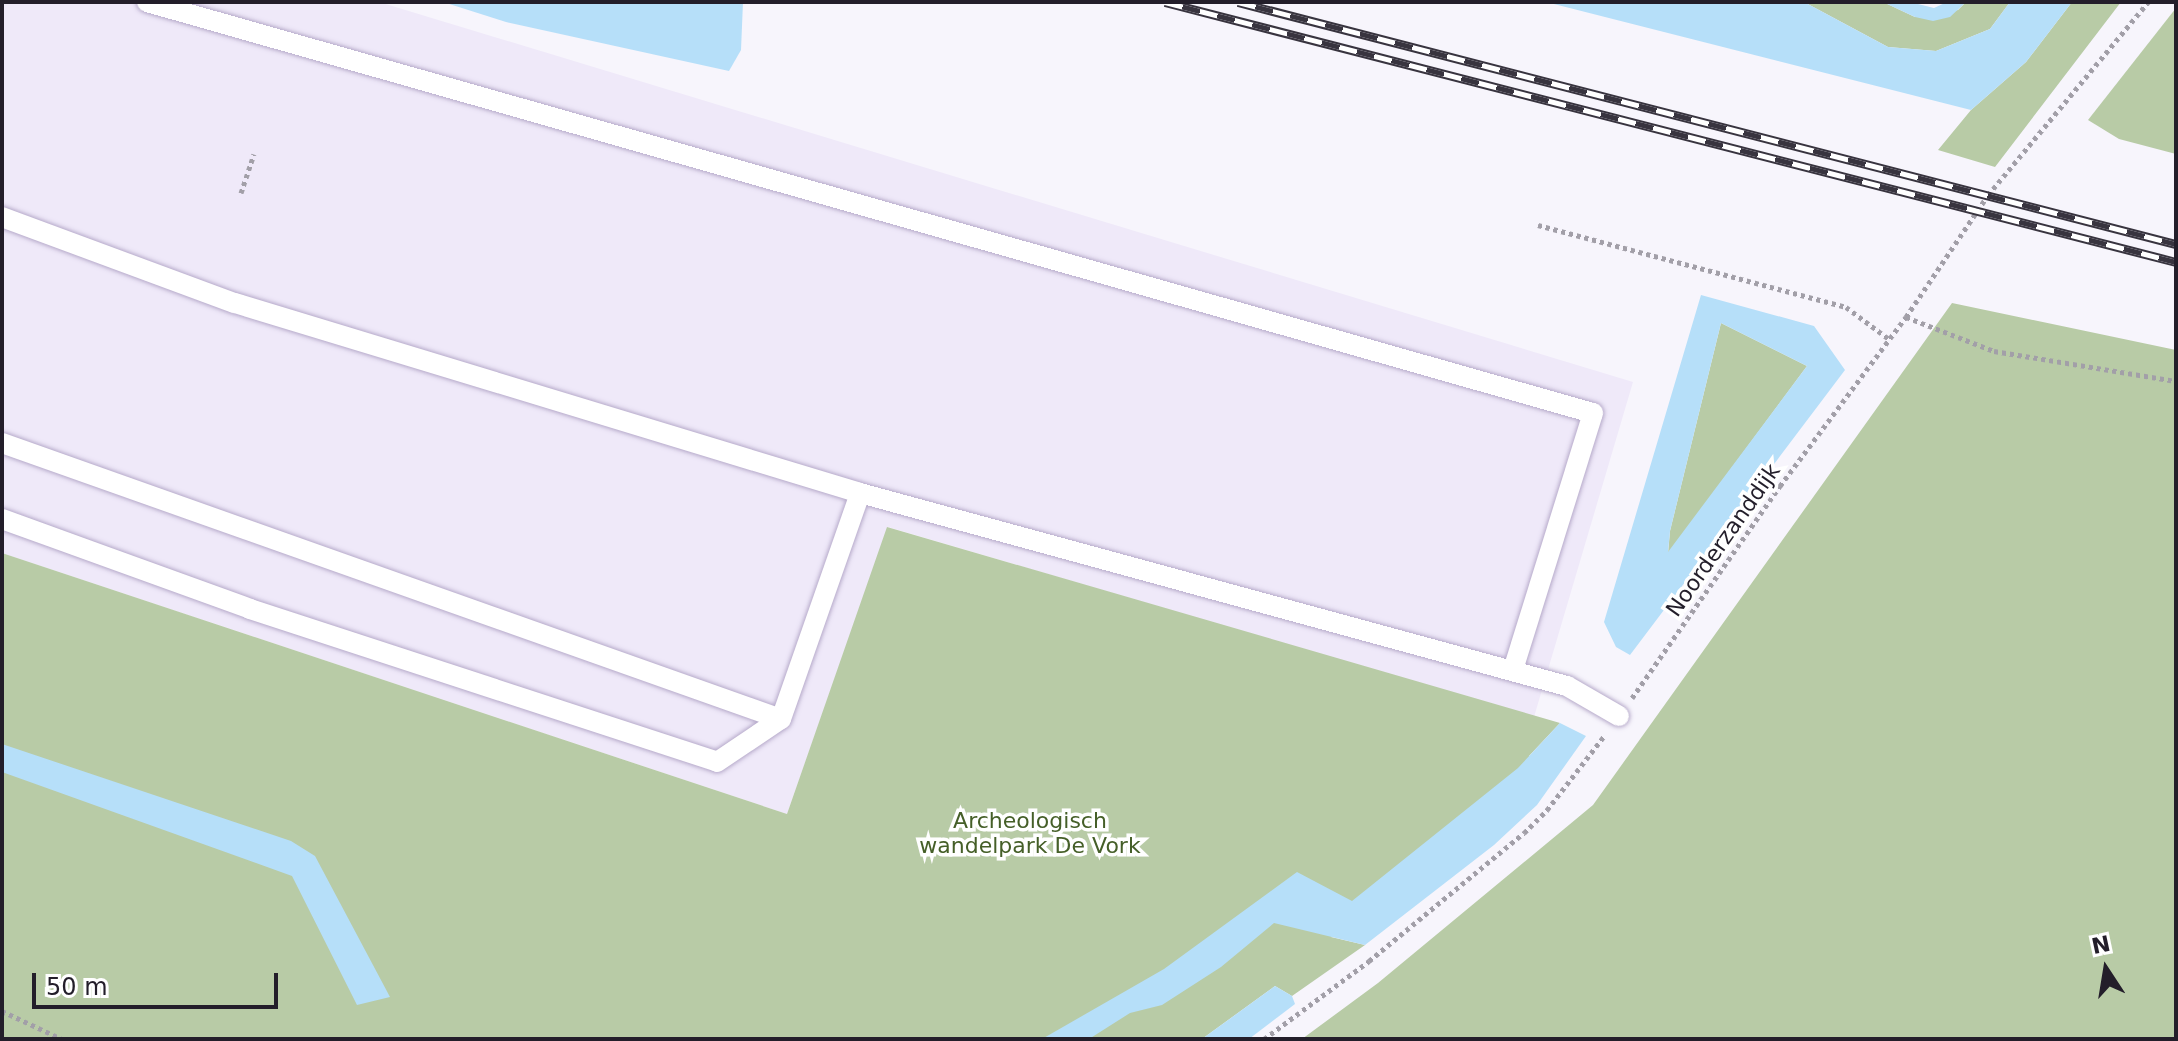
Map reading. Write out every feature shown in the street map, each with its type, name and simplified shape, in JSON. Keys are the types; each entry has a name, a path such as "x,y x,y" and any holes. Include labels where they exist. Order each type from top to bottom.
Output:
{"lane":[{"path":"147,2 1593,413 1513,670"},
{"path":"2,217 235,303 860,493 1567,686 1619,716"},
{"path":"2,443 781,719"},
{"path":"2,519 250,609 717,762 781,719 860,493"}],"path":[{"name":"Noorderzanddijk","path":"1264,1039 1369,961 1524,833 1587,761 1780,486 1906,317 1988,195 2148,2"},
{"path":"241,193 254,154"},
{"path":"1538,225 1846,307 1889,339"},
{"path":"1906,317 1994,351 2176,381"},
{"path":"2,1011 62,1039"}],"shaded area":[{"path":"2,2 379,2 1633,382 1534,717 888,527 787,814 2,553"}],"green space":[{"path":"1804,2 1883,2 1915,17 1958,10 1966,2 2010,2 1990,29 1936,51 1888,47"},
{"path":"2072,2 2121,2 1995,167 1938,150 1971,110 2026,62"},
{"path":"2176,8 2176,154 2119,139 2088,120"},
{"path":"1952,303 2176,350 2176,1039 1302,1039 1378,983 1593,805"},
{"path":"1721,323 1807,366 1668,554 1670,531"},
{"name":"Archeologisch wandelpark De Vork","path":"887,527 1560,723 1529,756 1545,761 1331,937 1365,945 1292,996 1275,986 1202,1039 2,1039 2,553 787,814"}],"water":[{"path":"443,2 743,2 741,50 729,71 506,22"},
{"path":"1546,2 1804,2 1888,47 1936,51 1990,29 2010,2 2072,2 2026,62 1971,110"},
{"path":"1883,2 1910,2 1934,8 1947,2 1966,2 1950,17 1933,21 1915,17"},
{"path":"1701,295 1814,326 1845,370 1630,655 1616,647 1604,622","holes":["1721,323 1807,366 1668,552 1670,531"]},
{"path":"1560,723 1586,736 1537,805 1494,845 1365,945 1274,923 1221,967 1162,1005 1130,1013 1089,1039 1042,1039 1164,969 1297,872 1352,901 1518,768"},
{"path":"2,744 291,841 315,856 390,997 357,1005 292,876 2,772"},
{"path":"1275,986 1292,996 1295,1004 1249,1039 1202,1039"}],"railway":[{"path":"1165,2 2176,262"},
{"path":"1238,2 2176,244"}]}
